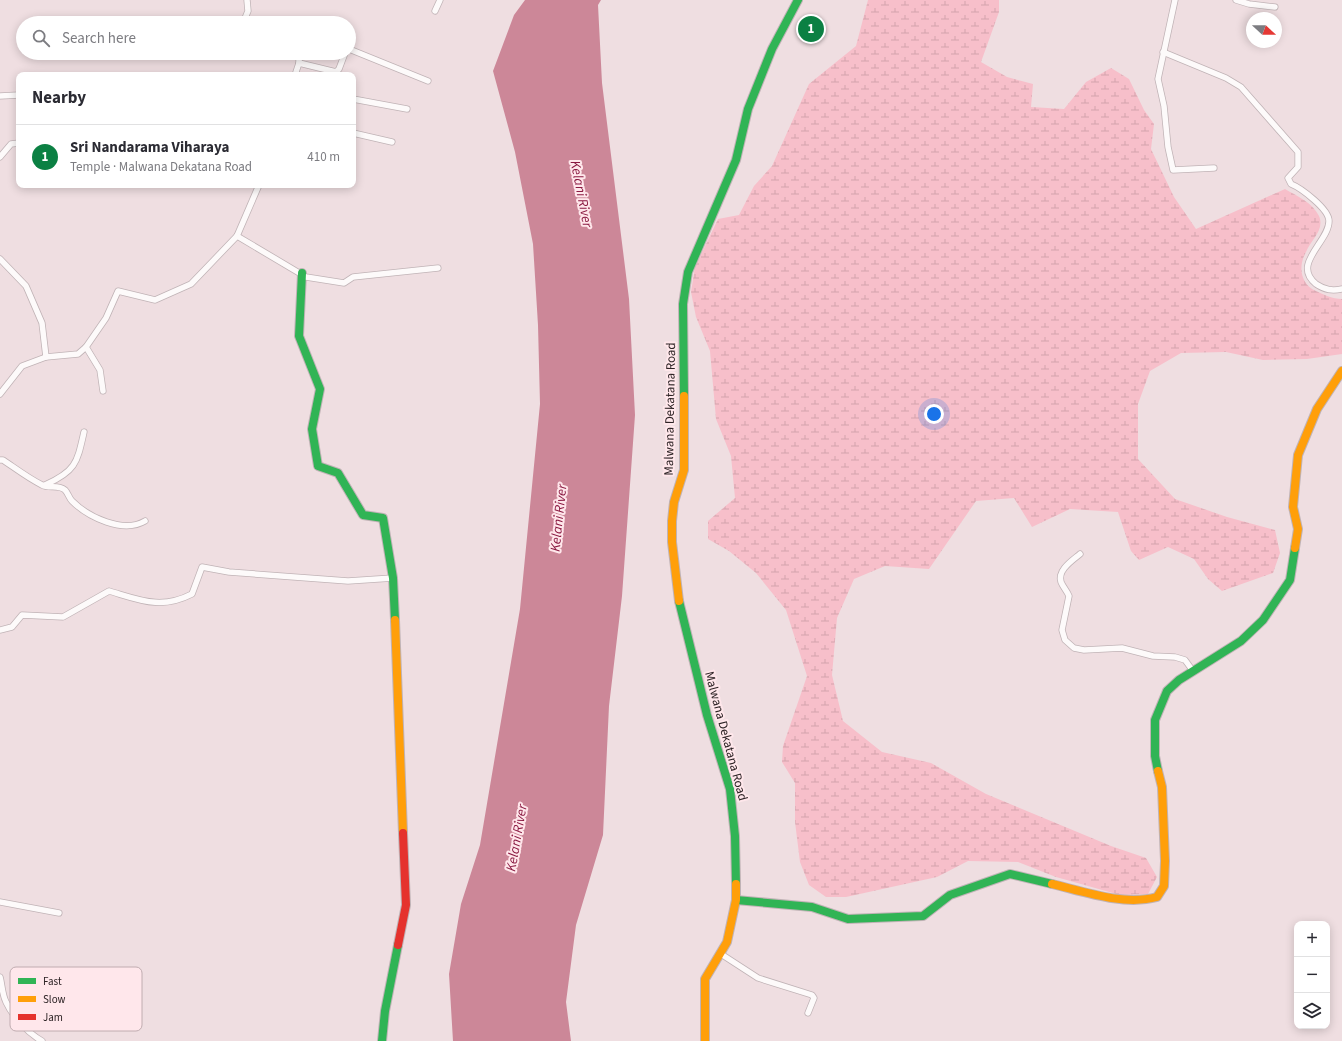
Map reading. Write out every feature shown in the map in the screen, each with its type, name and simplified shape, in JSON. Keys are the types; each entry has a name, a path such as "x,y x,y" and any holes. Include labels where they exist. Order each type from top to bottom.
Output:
{"street":[{"path":"246,16 248,11 247,0"},
{"path":"435,11 440,0"},
{"name":"Malwana Dekatana Road","path":"705,1041 705,979 727,942 736,900 735,836 730,789 707,715 678,596 672,542 674,502 684,470 683,304 688,272 736,160 748,109 772,49 798,0"},
{"path":"1175,0 1158,79 1164,106 1168,147 1173,170 1214,168"},
{"path":"1236,0 1249,4 1275,7"},
{"path":"356,52 428,81"},
{"path":"1163,52 1226,78 1241,87 1298,152 1298,167 1288,178 1290,184 1297,187 1325,210 1329,221 1326,231 1309,260 1307,269 1312,280 1322,288 1332,291 1342,289"},
{"path":"296,72 299,60"},
{"path":"336,72 339,69 342,60"},
{"path":"299,63 331,72"},
{"path":"0,96 16,95"},
{"path":"356,100 407,109"},
{"path":"356,134 392,142"},
{"path":"0,157 11,144 16,143"},
{"path":"0,394 22,366 46,357 78,354 86,347 106,318 118,291 155,300 191,284 237,236 258,188"},
{"path":"237,236 288,267 302,273 306,277 344,283 353,277 438,268"},
{"path":"0,259 26,286 42,323 46,357"},
{"path":"302,273 299,336 320,388 312,429 318,466 338,473 363,515 383,518 392,578 406,905 385,1011 382,1041"},
{"path":"86,347 100,370 102,391"},
{"path":"736,900 812,907 848,919 923,916 950,894 1010,874 1107,898 1146,900 1157,897 1164,886 1165,861 1162,787 1155,756 1155,720 1167,691 1193,671 1241,641 1263,620 1290,580 1298,529 1293,507 1298,455 1317,409 1342,371"},
{"path":"43,486 62,477 77,462 84,432"},
{"path":"0,460 3,460 43,486 56,486 64,490 71,500 88,513 116,525 140,524 145,521"},
{"path":"1080,554 1067,565 1061,575 1060,580 1069,596 1062,630 1068,643 1078,650 1122,648 1153,656 1180,658 1189,663 1193,671"},
{"path":"0,630 12,627 22,615 63,617 109,592 155,604 179,601 192,594 202,568 229,572 348,581 392,578"},
{"path":"0,902 59,913"},
{"path":"721,954 758,978 812,996 814,998 808,1013"},
{"path":"0,977 2,1000 10,1010"},
{"path":"29,1031 33,1036 42,1041"}],"green space":[{"path":"868,0 999,0 999,12 981,62 1007,77 1033,84 1031,107 1064,109 1086,82 1111,68 1129,79 1144,110 1154,124 1151,149 1174,197 1196,229 1285,189 1313,207 1319,216 1319,230 1303,257 1301,269 1304,279 1311,288 1329,296 1342,299 1342,354 1307,359 1263,360 1226,352 1181,353 1150,371 1138,404 1138,459 1175,499 1227,517 1275,530 1280,553 1273,573 1222,591 1208,579 1194,559 1168,547 1139,560 1131,551 1118,512 1070,509 1032,527 1014,498 976,501 929,569 885,566 854,579 837,618 832,675 843,721 882,752 931,763 986,794 1111,846 1146,858 1157,877 1148,894 1120,895 1056,877 1018,862 968,861 937,877 846,897 826,897 809,885 800,862 795,822 795,783 782,762 783,746 807,676 786,610 756,573 729,551 708,539 708,521 735,498 731,456 716,419 710,351 696,317 691,292 695,267 718,219 739,215 754,186 772,166 809,84 856,46"}],"water":[{"name":"Kelani River","path":"525,0 601,0 598,5 602,83 629,299 635,415 622,596 609,706 603,835 576,925 566,1002 571,1041 453,1041 449,974 461,904 480,845 520,609 540,404 538,325 533,244 515,152 493,71 514,15"}],"traffic: fast":[{"path":"684,396 683,304 688,272 736,160 748,109 772,49 798,0"},
{"path":"302,273 299,336 320,389 312,429 318,466 338,473 363,515 383,518 393,578 395,620"},
{"path":"1158,771 1155,756 1155,720 1167,691 1179,680 1241,641 1263,620 1290,580 1295,548"},
{"path":"679,601 707,715 730,789 735,836 736,884"},
{"path":"736,900 812,907 848,919 923,916 950,895 1010,874 1052,884"},
{"path":"382,1041 385,1011 398,945"}],"traffic: slow":[{"path":"1295,548 1298,529 1293,507 1298,455 1317,409 1342,371"},
{"path":"679,601 672,542 672,521 674,502 684,470 684,396"},
{"path":"395,620 403,833"},
{"path":"1052,884 1118,899 1131,900 1157,897 1164,886 1165,861 1162,787 1158,771"},
{"path":"705,1041 705,979 727,942 736,900 736,884"}],"traffic: jam":[{"path":"398,945 406,905 403,833"}],"place":[{"name":"Sri Nandarama Viharaya","path":"811,29"}]}
